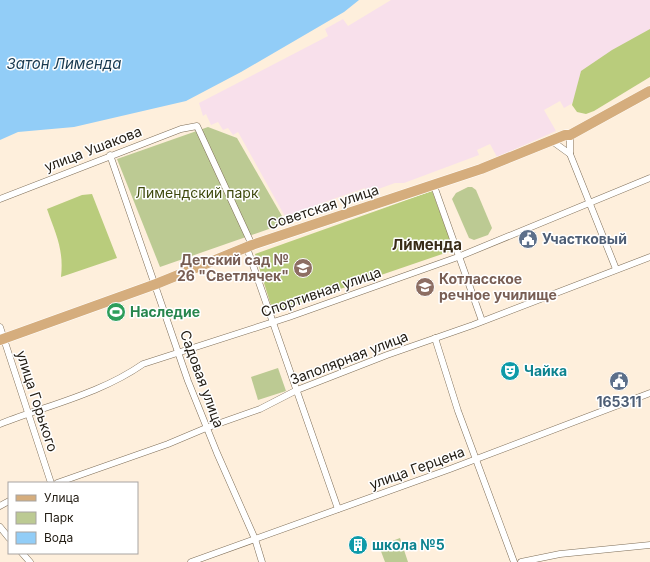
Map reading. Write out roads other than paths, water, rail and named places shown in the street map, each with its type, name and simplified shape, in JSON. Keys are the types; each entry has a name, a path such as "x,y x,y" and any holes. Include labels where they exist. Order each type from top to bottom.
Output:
{"main road":[{"name":"Советская улица","path":"2,338 156,284 249,246 434,186 481,169 552,141 565,134 570,135 650,91"}],"street":[{"name":"улица Ушакова","path":"0,199 110,155 182,129 197,126 249,246"},
{"path":"570,135 570,154 616,269"},
{"path":"552,141 570,154"},
{"name":"Садовая улица","path":"110,155 156,284 178,354 206,428 255,539 262,562"},
{"name":"Спортивная улица","path":"0,424 93,391 130,373 143,364 178,354 272,322 458,256 650,178"},
{"path":"434,186 482,321"},
{"path":"249,246 272,322 338,509"},
{"name":"Заполярная улица","path":"60,482 168,444 206,428 260,409 297,390 650,257"},
{"name":"улица Горького","path":"0,326 2,338 29,413 50,482"},
{"path":"435,338 458,411 477,458 514,562"},
{"name":"улица Герцена","path":"191,562 477,458 650,393"},
{"path":"0,527 8,537"},
{"path":"521,562 560,554 650,545"},
{"path":"23,554 30,562"}],"water":[{"name":"Затон Лименда","path":"0,0 359,0 344,12 241,72 186,101 74,127 18,132 0,140"}],"place":[{"name":"Участковый","path":"528,239"},
{"name":"Детский сад № 26 \"Светлячек\"","path":"303,268"},
{"name":"Котласское речное училище","path":"425,287"},
{"name":"Наследие","path":"116,312"},
{"name":"Чайка","path":"510,371"},
{"name":"165311","path":"619,381"},
{"name":"школа №5","path":"358,545"}],"district":[{"name":"Ли́менда","path":"427,245"}],"park label":[{"name":"Лимендский парк","path":"197,193"}]}
